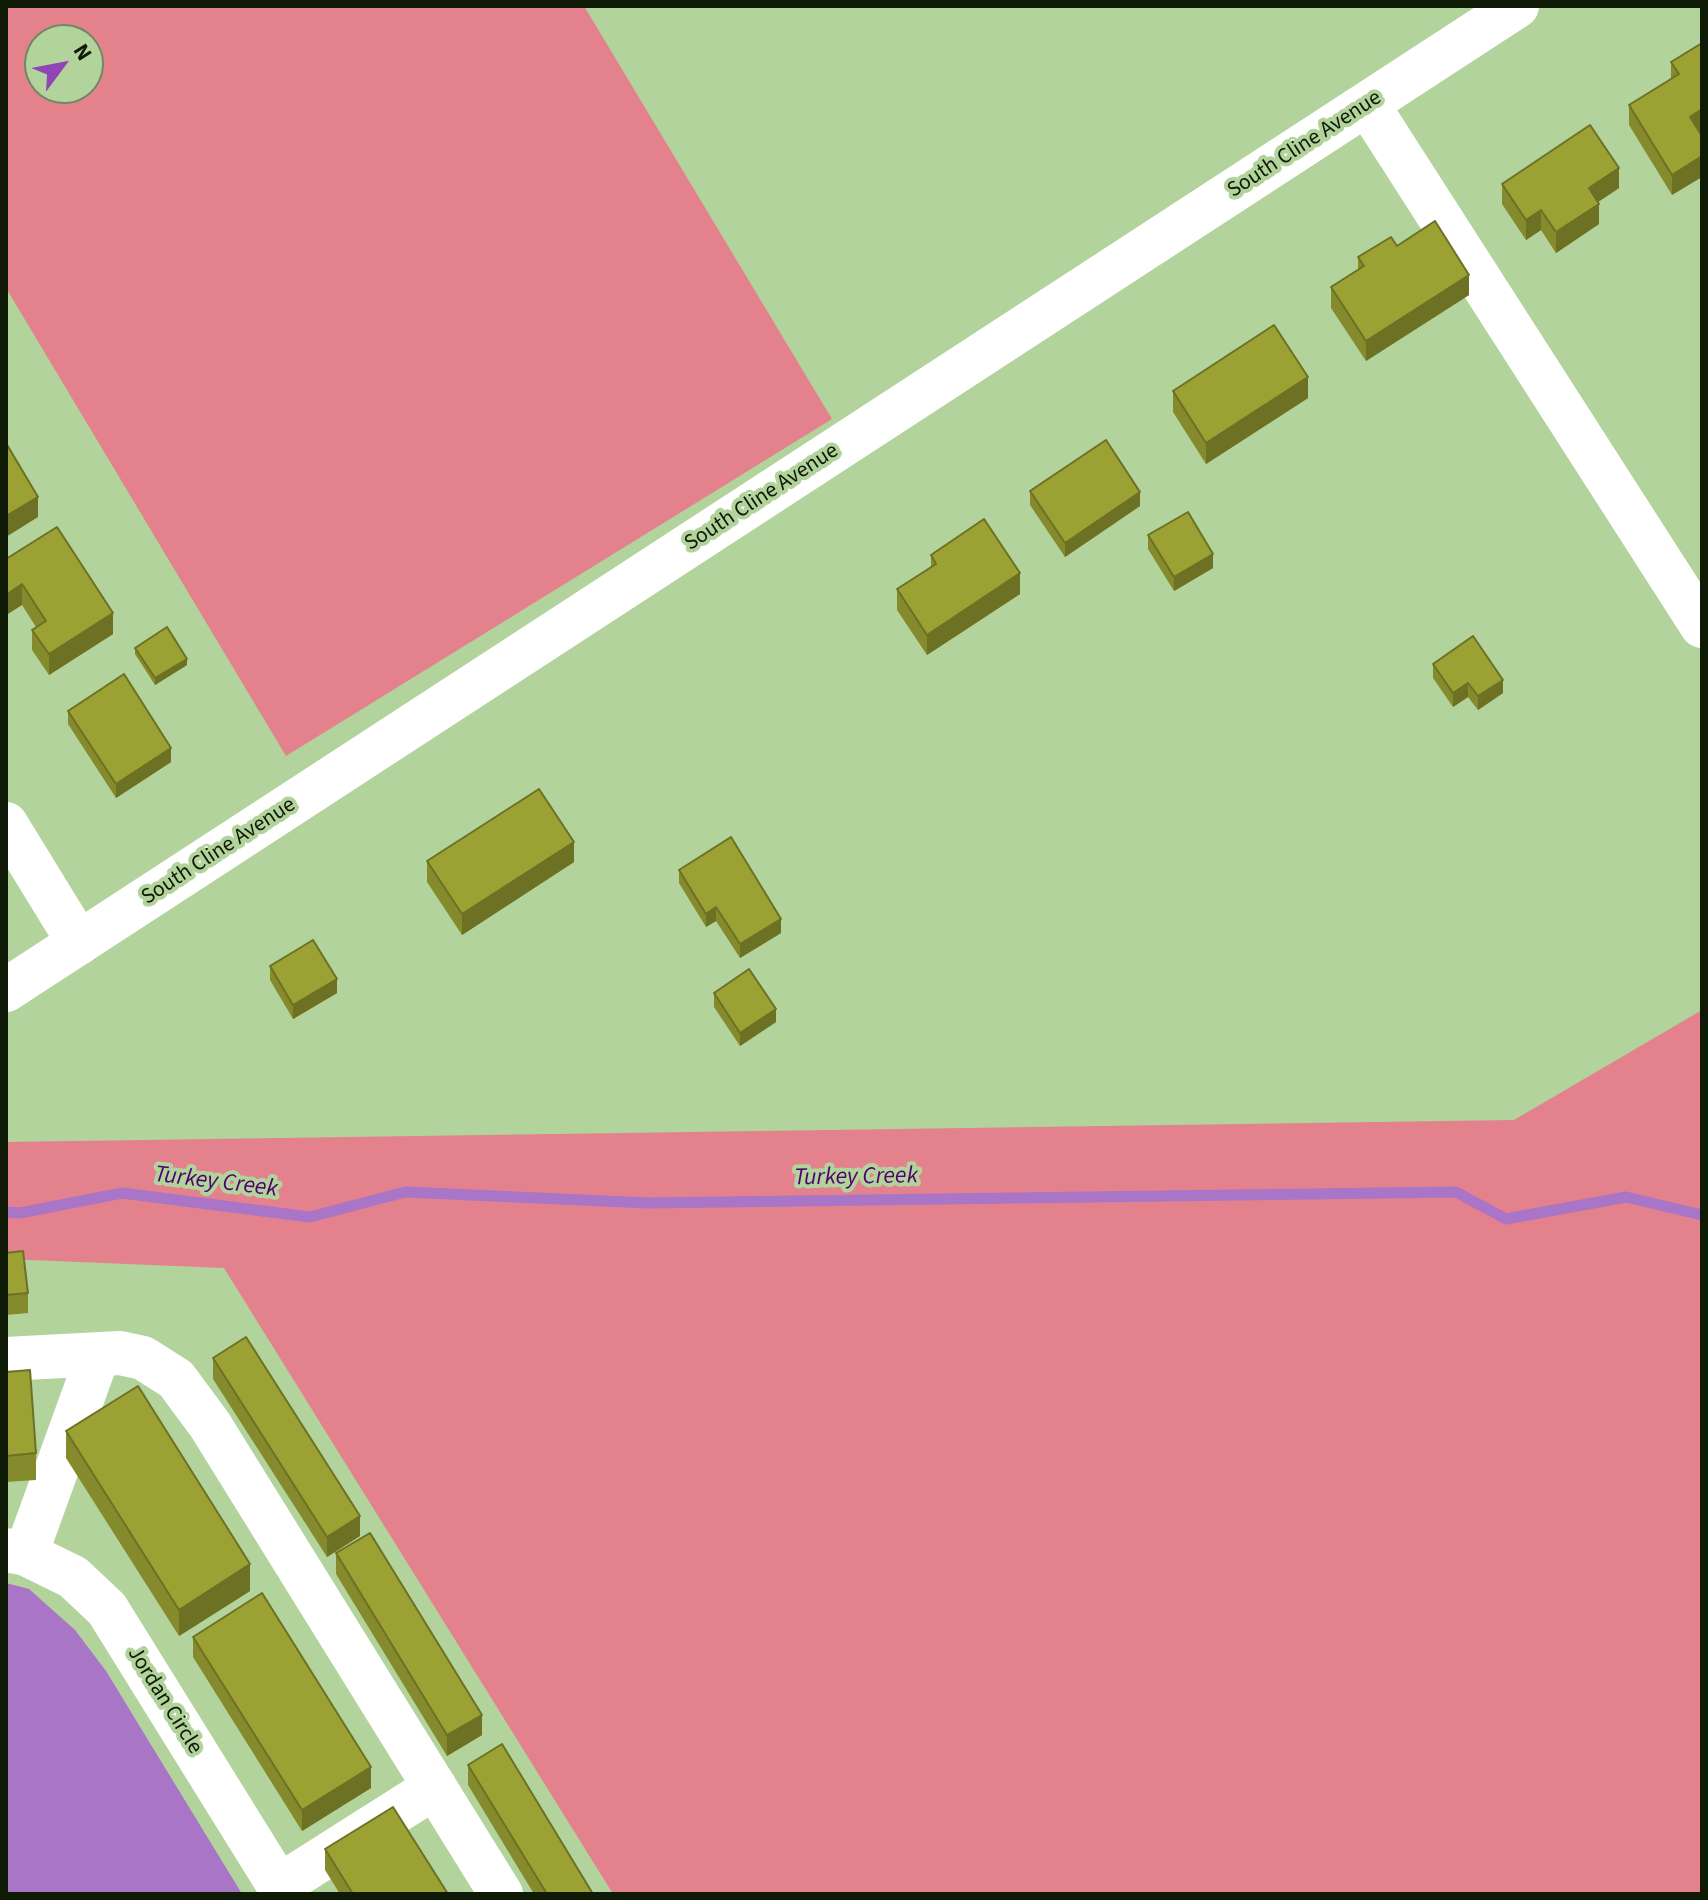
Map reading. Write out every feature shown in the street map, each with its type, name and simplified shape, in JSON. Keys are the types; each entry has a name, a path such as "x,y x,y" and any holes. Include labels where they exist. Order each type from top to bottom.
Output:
{"street":[{"name":"South Cline Avenue","path":"6,990 1517,6"},
{"path":"1367,104 1702,626"},
{"path":"6,824 79,943"},
{"path":"6,1359 120,1353 143,1358 176,1379 192,1397 501,1894"},
{"path":"16,1552 98,1355"},
{"name":"Jordan Circle","path":"16,1552 73,1577 107,1609 282,1890"},
{"path":"282,1890 435,1787"}],"shaded area":[{"path":"6,6 584,6 832,419 286,756 6,288"},
{"path":"1702,1010 1702,1894 613,1894 224,1268 6,1259 6,1142 1514,1120"},
{"path":"6,1583 29,1589 75,1630 106,1671 242,1894 6,1894"}],"building":[{"path":"1702,43 1702,109 1690,117 1702,136 1702,156 1672,175 1629,105 1679,74 1671,62"},
{"path":"1590,125 1619,168 1589,188 1599,204 1556,232 1541,210 1526,220 1502,184"},
{"path":"1435,221 1469,275 1366,341 1331,287 1364,266 1358,257 1391,237 1397,246"},
{"path":"1274,325 1308,377 1206,443 1173,391"},
{"path":"1106,440 1140,492 1065,543 1030,491"},
{"path":"6,443 38,497 6,516"},
{"path":"1188,512 1213,554 1174,577 1148,535"},
{"path":"984,519 1020,573 927,635 897,589 936,564 931,555"},
{"path":"57,527 113,613 49,654 32,630 46,621 22,584 6,595 6,559"},
{"path":"167,627 187,659 155,678 135,648"},
{"path":"1473,636 1503,680 1478,696 1468,683 1453,693 1433,664"},
{"path":"124,674 171,748 116,784 68,711"},
{"path":"539,789 574,842 462,914 427,861"},
{"path":"731,837 781,919 740,944 716,907 706,914 679,870"},
{"path":"313,940 337,979 293,1005 270,966"},
{"path":"749,969 776,1009 740,1033 714,993"},
{"path":"23,1251 28,1293 6,1295 6,1253"},
{"path":"246,1337 360,1516 327,1537 213,1358"},
{"path":"30,1370 36,1453 6,1456 6,1372"},
{"path":"138,1386 250,1564 179,1610 66,1431"},
{"path":"370,1533 482,1715 447,1735 336,1553"},
{"path":"262,1593 371,1767 302,1810 193,1637"},
{"path":"502,1744 593,1894 547,1894 468,1765"},
{"path":"393,1807 448,1894 353,1894 325,1849"}],"waterway":[{"name":"Turkey Creek","path":"6,1212 20,1213 122,1193 310,1217 405,1192 648,1203 1456,1192 1506,1219 1626,1197 1702,1215"}]}
